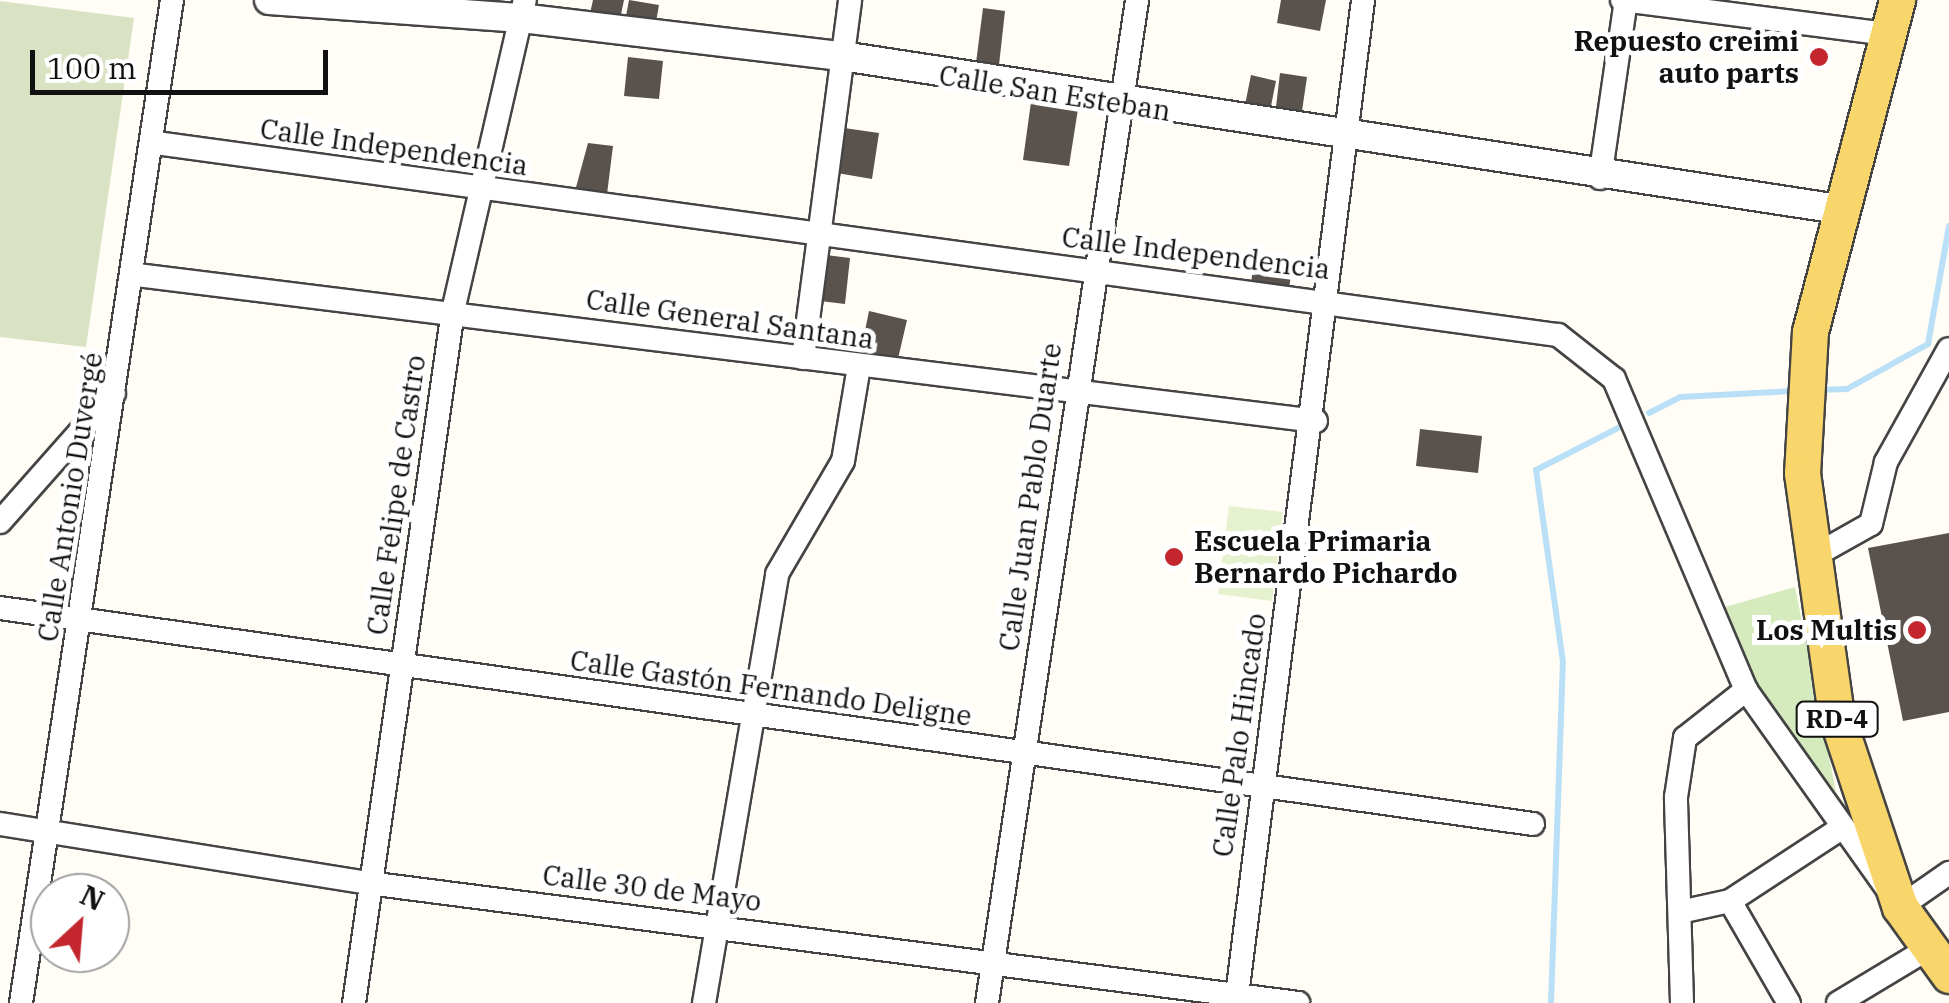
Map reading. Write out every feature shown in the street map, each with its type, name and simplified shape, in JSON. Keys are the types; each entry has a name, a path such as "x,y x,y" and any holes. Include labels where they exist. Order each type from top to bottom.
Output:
{"main road":[{"name":"RD-4","path":"1893,17 1838,209 1810,332 1802,474 1836,715 1900,908 1939,961"}],"street":[{"name":"Calle Antonio Duvergé","path":"22,1003 51,836 114,392 156,144 172,0"},
{"name":"Calle San Esteban","path":"269,0 523,9 842,56 1126,107 1352,134 1600,178 1838,209"},
{"path":"803,358 816,235 850,0"},
{"name":"Calle Juan Pablo Duarte","path":"987,1003 1092,271 1126,107 1137,0"},
{"name":"Calle Palo Hincado","path":"1236,999 1260,780 1332,298 1363,0"},
{"path":"1600,178 1624,0 1893,17"},
{"name":"Calle Felipe de Castro","path":"354,1003 376,884 402,665 452,312 476,190 523,9"},
{"name":"Calle Independencia","path":"156,144 816,235 1332,298 1558,335 1614,379 1746,690 1900,908"},
{"name":"Calle General Santana","path":"136,275 452,312 1076,396 1316,421"},
{"path":"1814,556 1872,524 1886,462 1949,349"},
{"path":"704,1003 776,574 843,461 859,366"},
{"path":"0,522 114,392"},
{"name":"Calle Gastón Fernando Deligne","path":"0,608 751,718 1260,780 1533,824"},
{"path":"1682,1003 1676,798 1686,738 1746,690"},
{"name":"Calle 30 de Mayo","path":"0,824 51,836 376,884 992,959 1236,999 1298,1003"},
{"path":"1680,912 1730,901 1843,827"},
{"path":"1900,908 1949,873"},
{"path":"1730,901 1789,1003"},
{"path":"1838,1003 1939,961"}],"green space":[{"path":"0,1 134,18 86,347 0,337"},
{"path":"1229,506 1283,512 1272,601 1218,594"},
{"path":"1795,587 1836,792 1746,690 1711,611"}],"building":[{"path":"593,0 624,0 619,24 589,18"},
{"path":"629,0 659,5 654,33 624,27"},
{"path":"1281,0 1326,0 1320,31 1277,23"},
{"path":"983,8 1005,11 998,74 975,71"},
{"path":"628,57 663,61 659,99 624,96"},
{"path":"1280,73 1307,77 1302,111 1276,107"},
{"path":"1251,75 1276,81 1270,111 1245,105"},
{"path":"1031,102 1078,109 1069,166 1023,160"},
{"path":"844,128 879,133 872,179 837,173"},
{"path":"588,143 613,146 607,194 575,191"},
{"path":"1255,254 1293,261 1289,289 1251,283"},
{"path":"826,255 850,258 845,304 820,301"},
{"path":"869,311 907,320 897,363 860,355"},
{"path":"1420,429 1482,436 1478,473 1416,466"},
{"name":"Los Multis","path":"1949,533 1949,712 1903,721 1868,548"}],"waterway":[{"path":"1816,390 1847,389 1928,344 1949,226"},
{"path":"1649,413 1680,397 1793,391"},
{"path":"1551,1003 1563,662 1536,470 1620,427"}],"place":[{"name":"Repuesto creimi auto parts","path":"1819,57"},
{"name":"Escuela Primaria Bernardo Pichardo","path":"1174,557"},
{"name":"Los Multis","path":"1917,630"}]}
